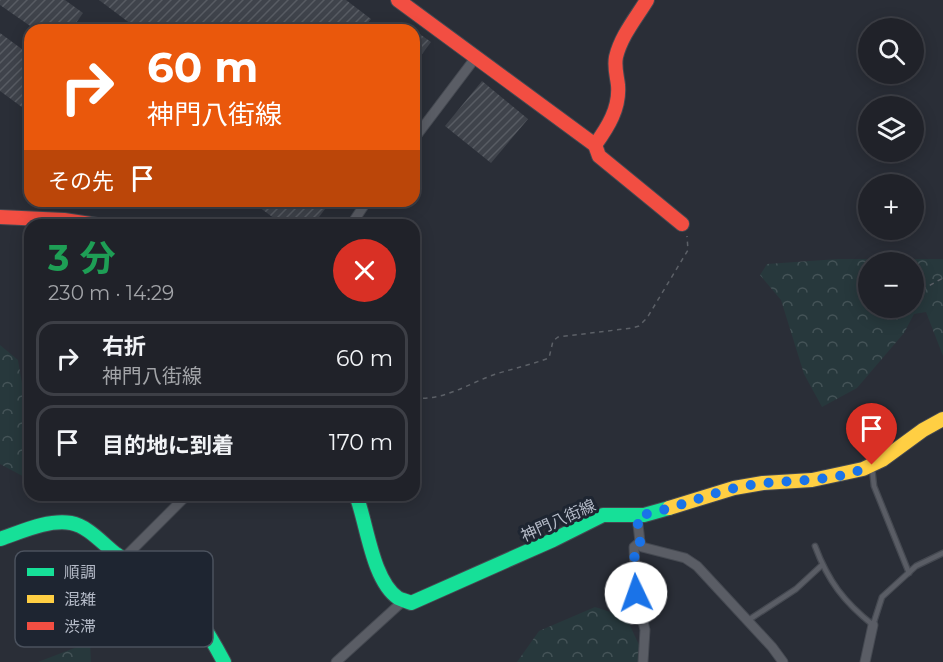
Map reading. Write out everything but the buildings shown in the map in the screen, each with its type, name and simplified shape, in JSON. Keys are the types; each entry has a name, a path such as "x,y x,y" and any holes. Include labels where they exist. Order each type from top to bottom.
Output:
{"street":[{"path":"398,0 595,145 599,156 682,224"},
{"path":"595,145 610,126 615,111 618,92 615,60 646,0"},
{"path":"420,131 476,57"},
{"path":"0,217 43,219"},
{"name":"神門八街線","path":"402,602 411,603 421,600 603,515 637,516 660,512 734,488 763,483 812,480 863,469 937,420 943,419"},
{"path":"131,551 181,501"},
{"path":"336,662 402,602 394,597 380,571 358,501"},
{"path":"637,516 642,547 685,558 691,562 772,647 783,662"},
{"path":"0,539 70,522 79,525 113,551"},
{"path":"640,542 634,547 636,593 645,630 643,662"},
{"path":"865,662 873,625"},
{"path":"213,643 224,662"}],"lane":[{"path":"872,465 874,486 909,573"},
{"path":"815,546 822,565 835,588 855,610 873,625 882,597 916,566 943,553"},
{"path":"747,621 796,589 822,565"}],"path":[{"path":"420,399 442,396 496,374 549,358 553,341 558,338 639,326 647,318 688,250 682,224"},
{"path":"924,288 943,278"}],"green space":[{"path":"858,259 858,318 912,318 904,333 857,388 822,407 804,374 781,300 760,275 767,264"},
{"path":"924,259 943,259 943,356 926,312 924,312"},
{"path":"0,345 18,360 24,395 24,477 0,464"},
{"path":"595,607 626,617 647,662 517,662 539,631"},
{"path":"77,647 90,647 91,662 38,662"}],"traffic: fast":[{"path":"358,501 371,550 382,578 389,590 398,598 411,603 553,540 603,515 644,515 669,508"},
{"path":"0,539 35,527 62,522 83,528 112,551"},
{"path":"213,643 224,662"}],"traffic: slow":[{"path":"669,508 734,488 763,483 812,480 863,469 882,460 923,430 943,419"}],"traffic: jam":[{"path":"398,0 595,145 599,156 682,224"},
{"path":"595,145 609,124 617,102 618,85 615,64 618,49 647,0"},
{"path":"0,217 43,219"}],"route":[{"path":"636,593 634,547 640,542 637,516 660,512 734,488 763,483 812,480 872,465"}]}
